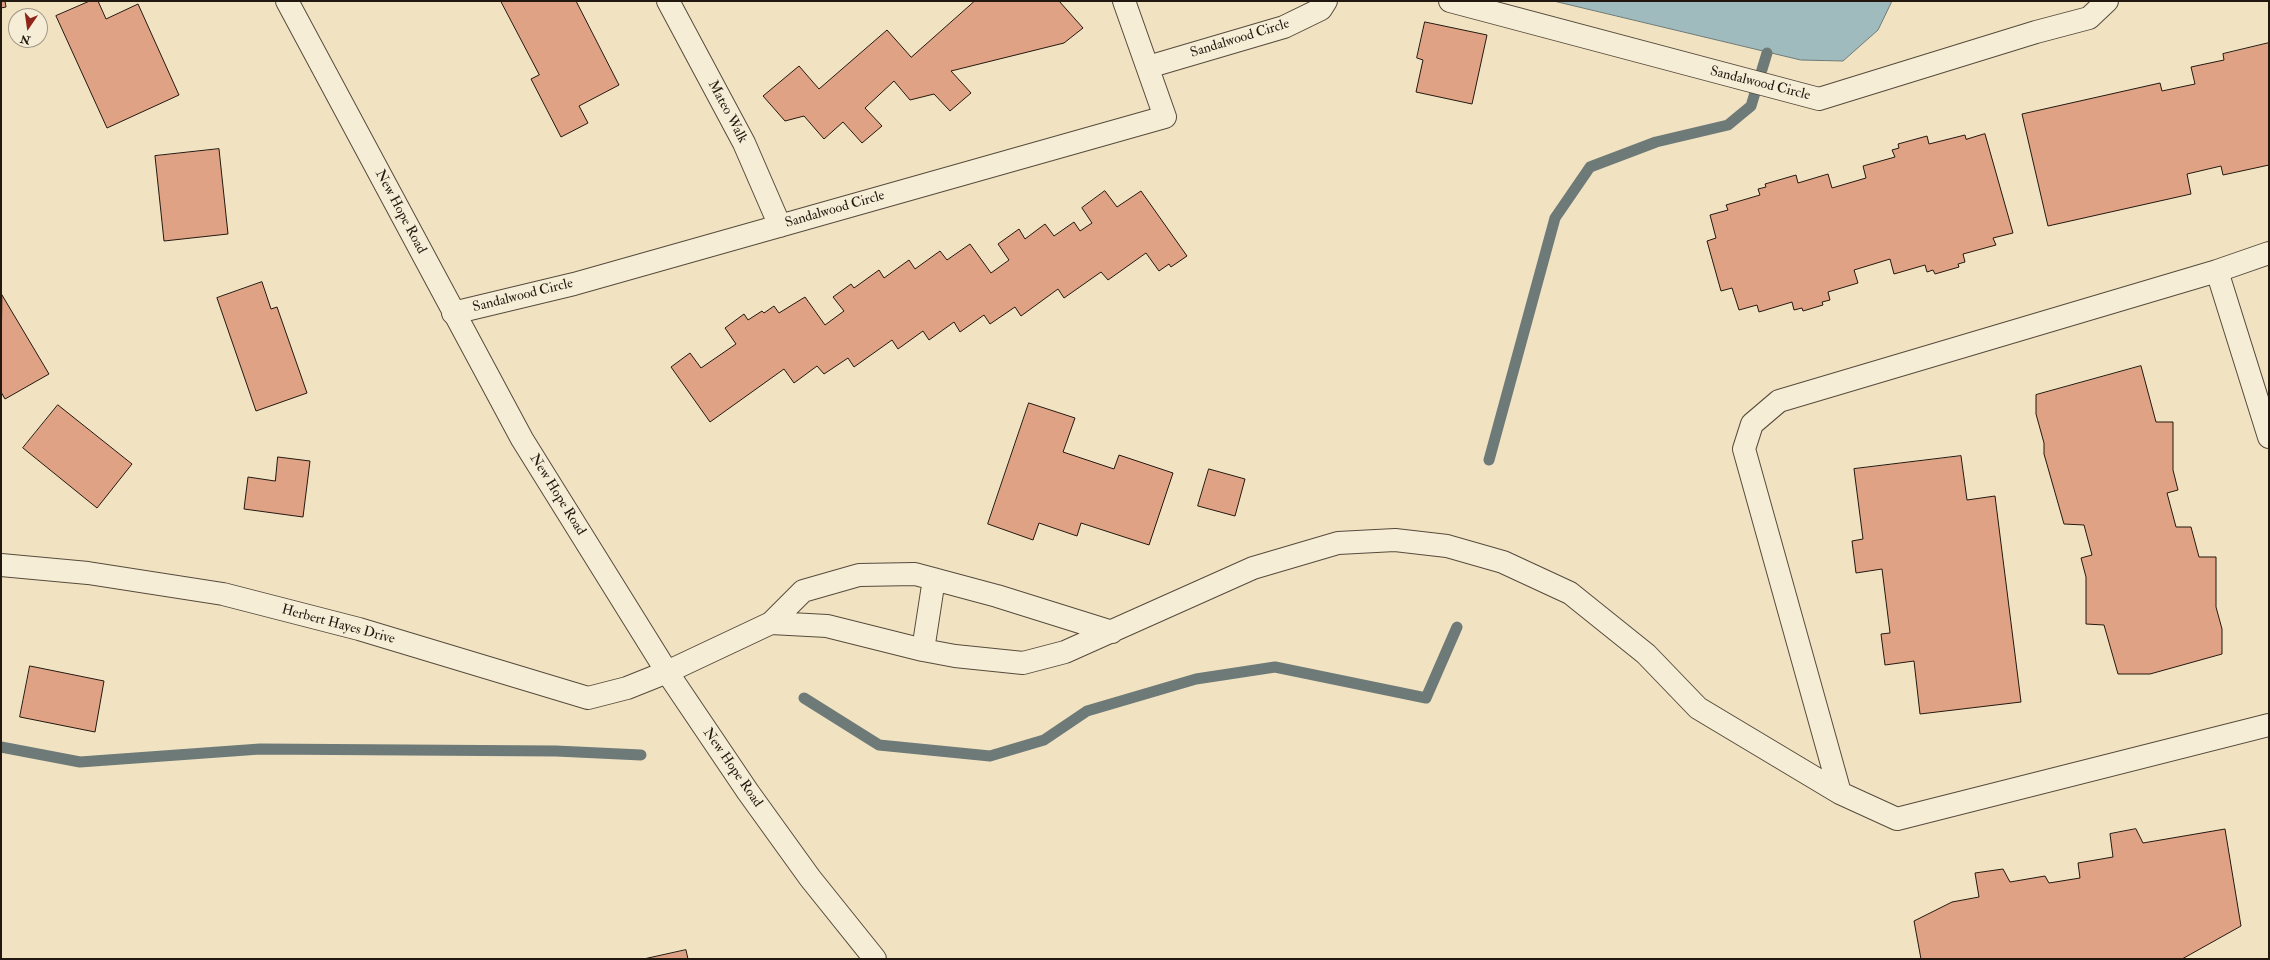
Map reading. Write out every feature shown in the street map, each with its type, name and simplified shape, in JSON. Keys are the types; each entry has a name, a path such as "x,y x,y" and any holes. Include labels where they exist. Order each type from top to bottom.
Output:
{"street":[{"name":"New Hope Road","path":"287,1 453,313 522,439 667,672 748,792 810,878 875,959"},
{"name":"Mateo Walk","path":"668,1 744,143 780,226"},
{"name":"Sandalwood Circle","path":"453,313 574,284 1165,118 1124,1"},
{"name":"Sandalwood Circle","path":"1148,67 1284,27 1321,9 1326,1"},
{"name":"Sandalwood Circle","path":"1450,1 1820,99 2036,32 2089,18 2107,1"},
{"path":"1840,793 1744,449 1752,424 1779,401 2217,271 2269,253"},
{"path":"2217,271 2269,437"},
{"path":"771,623 827,626 923,650 955,656 1023,663 1065,652 1253,568 1338,543 1395,540 1447,546 1503,562 1570,593 1646,654 1698,708 1840,793 1897,820 2269,725"},
{"name":"Herbert Hayes Drive","path":"1,565 88,573 223,594 358,629 588,698 627,688 667,672 771,623"},
{"path":"771,623 803,591 858,575 915,574 998,596 1112,632"},
{"path":"923,650 934,579"}],"water":[{"path":"1554,1 1892,1 1878,30 1843,61 1801,60"}],"building":[{"path":"1,1 5,1 6,7 1,8"},
{"path":"90,1 98,1 106,19 138,4 179,95 107,128 56,16"},
{"path":"501,1 576,1 619,85 579,106 588,123 561,137 531,79 539,75"},
{"path":"975,1 1059,1 1083,28 1064,43 951,71 971,93 950,111 934,94 910,100 894,81 865,108 882,126 862,143 843,122 824,139 804,116 785,121 763,96 799,66 819,89 887,30 911,57"},
{"path":"1425,22 1487,35 1472,104 1416,92 1423,60 1417,58"},
{"path":"2269,43 2269,165 2223,175 2221,166 2187,174 2191,194 2048,226 2022,114 2160,83 2162,91 2195,84 2191,67 2224,60 2223,54"},
{"path":"1985,134 2013,233 1993,238 1996,245 1963,254 1965,262 1958,264 1959,267 1935,274 1933,270 1927,272 1925,265 1894,274 1890,259 1854,270 1858,283 1828,292 1830,300 1822,302 1823,305 1803,311 1802,308 1794,310 1792,302 1759,312 1757,305 1739,310 1732,288 1721,291 1707,241 1716,238 1710,215 1728,210 1726,205 1760,195 1758,189 1766,187 1765,184 1796,175 1798,183 1828,174 1832,188 1866,178 1863,166 1895,157 1892,150 1899,148 1898,144 1927,136 1929,144 1965,135 1966,139"},
{"path":"219,149 228,234 164,241 155,156"},
{"path":"1105,191 1117,207 1141,191 1187,256 1171,267 1169,264 1159,271 1146,253 1108,280 1101,272 1064,298 1058,289 1021,316 1015,307 990,324 984,315 960,332 954,322 929,340 923,331 898,349 892,340 854,367 848,358 824,374 817,366 794,383 784,369 710,422 671,367 690,353 701,368 736,344 725,328 744,314 748,320 762,311 764,313 774,306 779,313 805,297 825,325 844,311 833,297 851,284 854,288 879,270 884,278 909,260 915,269 940,251 947,260 970,244 991,273 1009,260 998,244 1019,229 1025,239 1045,224 1054,236 1074,222 1080,231 1092,223 1082,208"},
{"path":"262,282 271,309 277,307 307,393 256,411 217,298"},
{"path":"2,295 49,374 5,399 1,392"},
{"path":"2141,366 2156,422 2173,422 2173,470 2178,490 2167,493 2176,527 2191,527 2199,557 2216,557 2216,607 2222,629 2222,654 2150,674 2118,674 2104,625 2086,624 2086,577 2081,558 2092,555 2084,525 2064,524 2044,454 2044,443 2036,414 2036,395"},
{"path":"1029,403 1075,418 1063,452 1114,469 1119,455 1173,473 1149,545 1081,523 1077,536 1039,523 1033,540 988,524"},
{"path":"58,405 132,464 97,508 23,448"},
{"path":"1961,456 1967,500 1995,496 2021,702 1920,714 1914,661 1885,665 1881,634 1890,633 1882,569 1856,573 1852,541 1863,539 1854,469"},
{"path":"278,457 310,461 303,517 244,509 248,477 275,481"},
{"path":"1209,469 1245,479 1235,516 1198,506"},
{"path":"30,666 104,681 95,732 20,717"},
{"path":"2136,829 2143,843 2225,829 2241,926 2182,959 1921,959 1914,921 1952,902 1979,897 1975,873 2003,869 2010,882 2045,876 2049,883 2080,878 2078,863 2113,857 2110,834"},
{"path":"686,950 688,959 644,959"}],"waterway":[{"path":"1489,460 1555,218 1590,167 1656,142 1728,125 1751,106 1767,53"},
{"path":"804,698 879,745 990,756 1044,740 1087,711 1196,679 1275,667 1426,698 1457,627"},
{"path":"1,747 80,762 260,749 556,751 641,755"}]}
